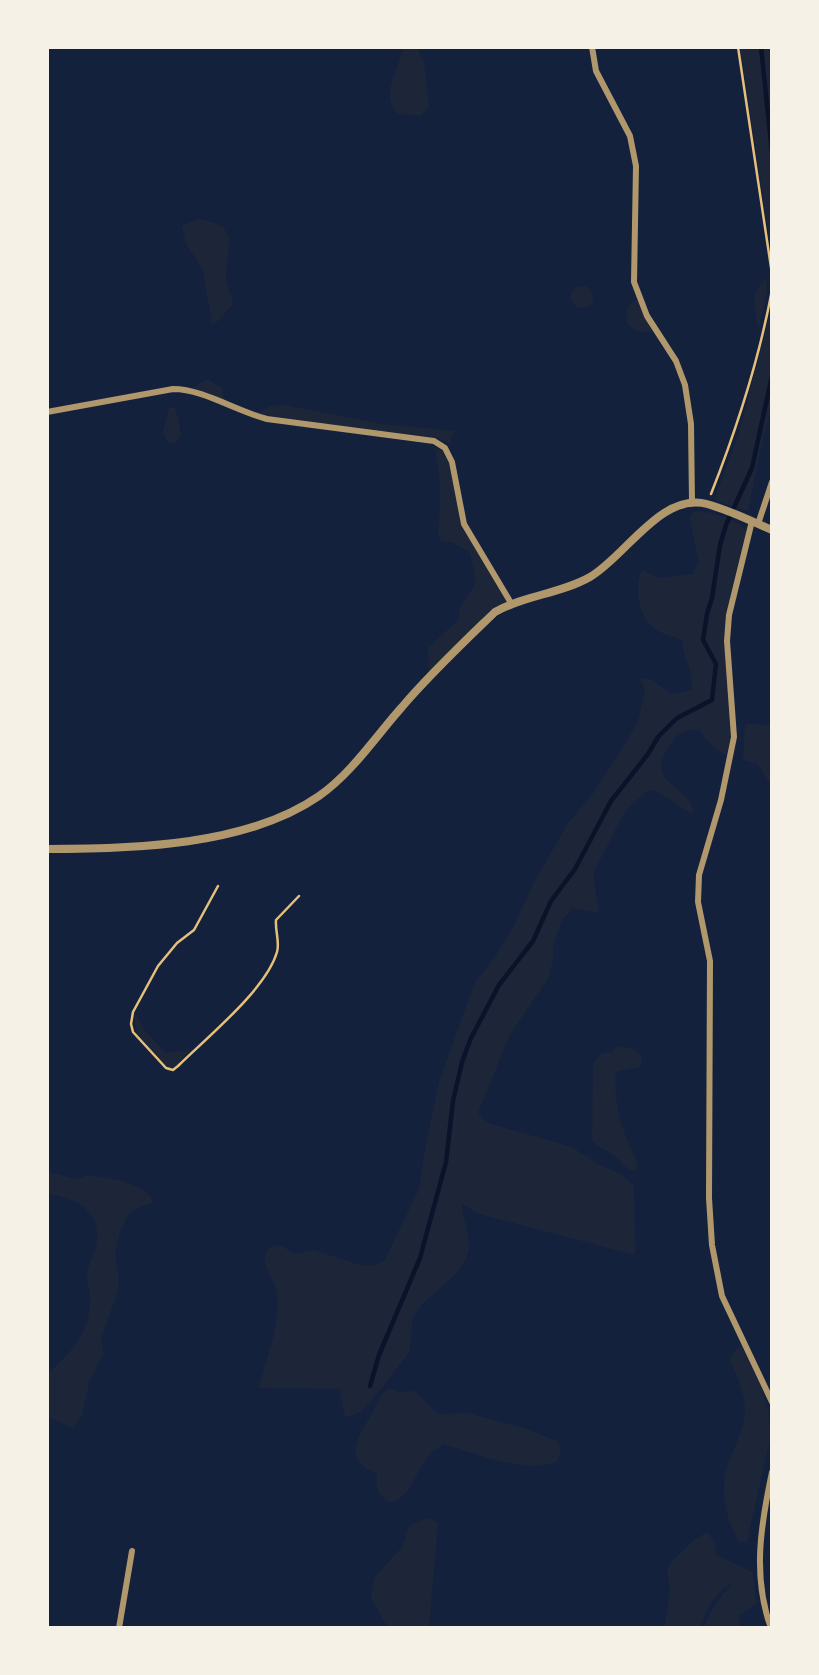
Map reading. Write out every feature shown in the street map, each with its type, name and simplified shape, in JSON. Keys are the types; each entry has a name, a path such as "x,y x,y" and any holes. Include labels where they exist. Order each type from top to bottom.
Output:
{"street":[{"path":"592,47 596,71 630,136 636,166 634,282 647,316 676,360 685,385 691,424 692,502"},
{"path":"47,412 173,389 188,389 243,413 267,419 434,442 445,448 452,462 464,524 511,603"},
{"path":"772,482 753,521 729,615 727,641 734,737 721,800 697,887 699,912 710,961 709,1198 712,1245 722,1296 772,1402"},
{"path":"47,849 110,849 169,843 216,836 290,813 337,781 405,703 495,612 511,603 588,578 606,566 666,510 692,502 707,504 772,530"},
{"path":"771,1628 765,1610 759,1567 762,1518 772,1472"},
{"path":"119,1628 132,1551"}],"path":[{"path":"738,47 772,274"},
{"path":"707,504 734,436 772,290"},
{"path":"218,886 194,930 177,943 158,966 132,1012 133,1032 166,1068 173,1070 225,1022 273,964 278,949 276,920 299,896"}],"shaded area":[{"path":"403,47 417,47 424,62 429,106 421,116 398,114 390,98"},
{"path":"740,47 772,47 772,257"},
{"path":"198,219 221,227 227,232 229,239 226,277 233,304 212,325 203,269 186,244 182,226"},
{"path":"766,278 767,294 758,332 754,298"},
{"path":"578,286 586,286 593,293 593,301 586,308 578,308 571,301 571,293"},
{"path":"637,299 653,331 637,331 626,320 628,306"},
{"path":"772,305 772,407 748,511 716,501 717,492 739,433"},
{"path":"208,379 222,388 224,400 193,387"},
{"path":"284,405 382,424 455,431 450,439 452,445 430,437 306,423 257,413 271,406"},
{"path":"169,408 175,408 181,435 174,444 168,443 163,433"},
{"path":"434,448 446,452 451,463 462,526 507,599 466,634 429,675 428,648 459,619 461,606 475,580 470,553 452,542 442,542 438,536 439,478"},
{"path":"694,511 722,516 747,531 730,594 728,616 733,715 730,756 712,745 699,729 683,732 671,743 663,757 663,775 689,800 694,810 692,814 656,791 648,790 625,811 593,874 599,913 573,908 562,920 553,946 549,977 510,1035 479,1110 479,1115 488,1123 572,1147 600,1165 621,1174 634,1186 635,1255 479,1214 462,1204 469,1240 465,1261 454,1276 419,1308 412,1324 408,1354 364,1408 345,1417 340,1389 259,1388 275,1329 278,1305 275,1287 265,1262 267,1250 273,1245 284,1247 294,1254 314,1250 363,1266 373,1266 384,1261 419,1189 440,1079 475,982 495,957 516,922 531,888 568,823 594,792 638,721 645,689 639,678 652,680 672,694 691,690 691,678 682,641 654,629 648,622 640,606 638,587 642,570 659,578 693,574 699,562 689,517"},
{"path":"745,723 772,726 772,786 757,764 743,760"},
{"path":"135,1013 146,1032 166,1053 190,1050 175,1067 166,1068 144,1043 136,1029"},
{"path":"618,1046 635,1050 642,1058 640,1067 616,1072 615,1084 624,1130 638,1163 636,1171 625,1167 615,1156 592,1141 593,1064 602,1053 612,1052"},
{"path":"47,1171 75,1179 88,1175 120,1180 140,1188 151,1196 152,1203 135,1209 128,1215 120,1232 115,1255 118,1291 101,1339 104,1354 90,1379 82,1415 73,1428 47,1417 47,1374 70,1351 86,1324 90,1302 87,1274 97,1243 97,1229 94,1220 83,1206 66,1198 47,1194"},
{"path":"741,1345 762,1389 769,1415 770,1439 747,1542 739,1542 734,1534 724,1496 727,1468 744,1418 742,1390 729,1358"},
{"path":"389,1388 398,1392 415,1391 438,1414 468,1413 524,1428 557,1441 561,1451 557,1462 530,1466 515,1464 443,1444 425,1461 403,1495 390,1503 378,1490 377,1473 359,1463 356,1456 361,1432 378,1400"},
{"path":"427,1518 438,1523 429,1628 388,1628 371,1598 374,1578 402,1547 409,1526"},
{"path":"707,1532 715,1543 715,1554 752,1572 757,1603 739,1616 740,1628 704,1628 713,1608 733,1582 712,1602 701,1628 664,1628 670,1591 667,1570 670,1563 694,1540"}],"waterway":[{"path":"761,47 772,152"},
{"path":"370,1386 379,1355 420,1258 446,1162 453,1101 471,1038 499,985 533,941 551,901 575,869 611,801 658,737 677,718 712,700 716,664 703,640 707,614 720,545 726,525 752,468 772,376"}]}
